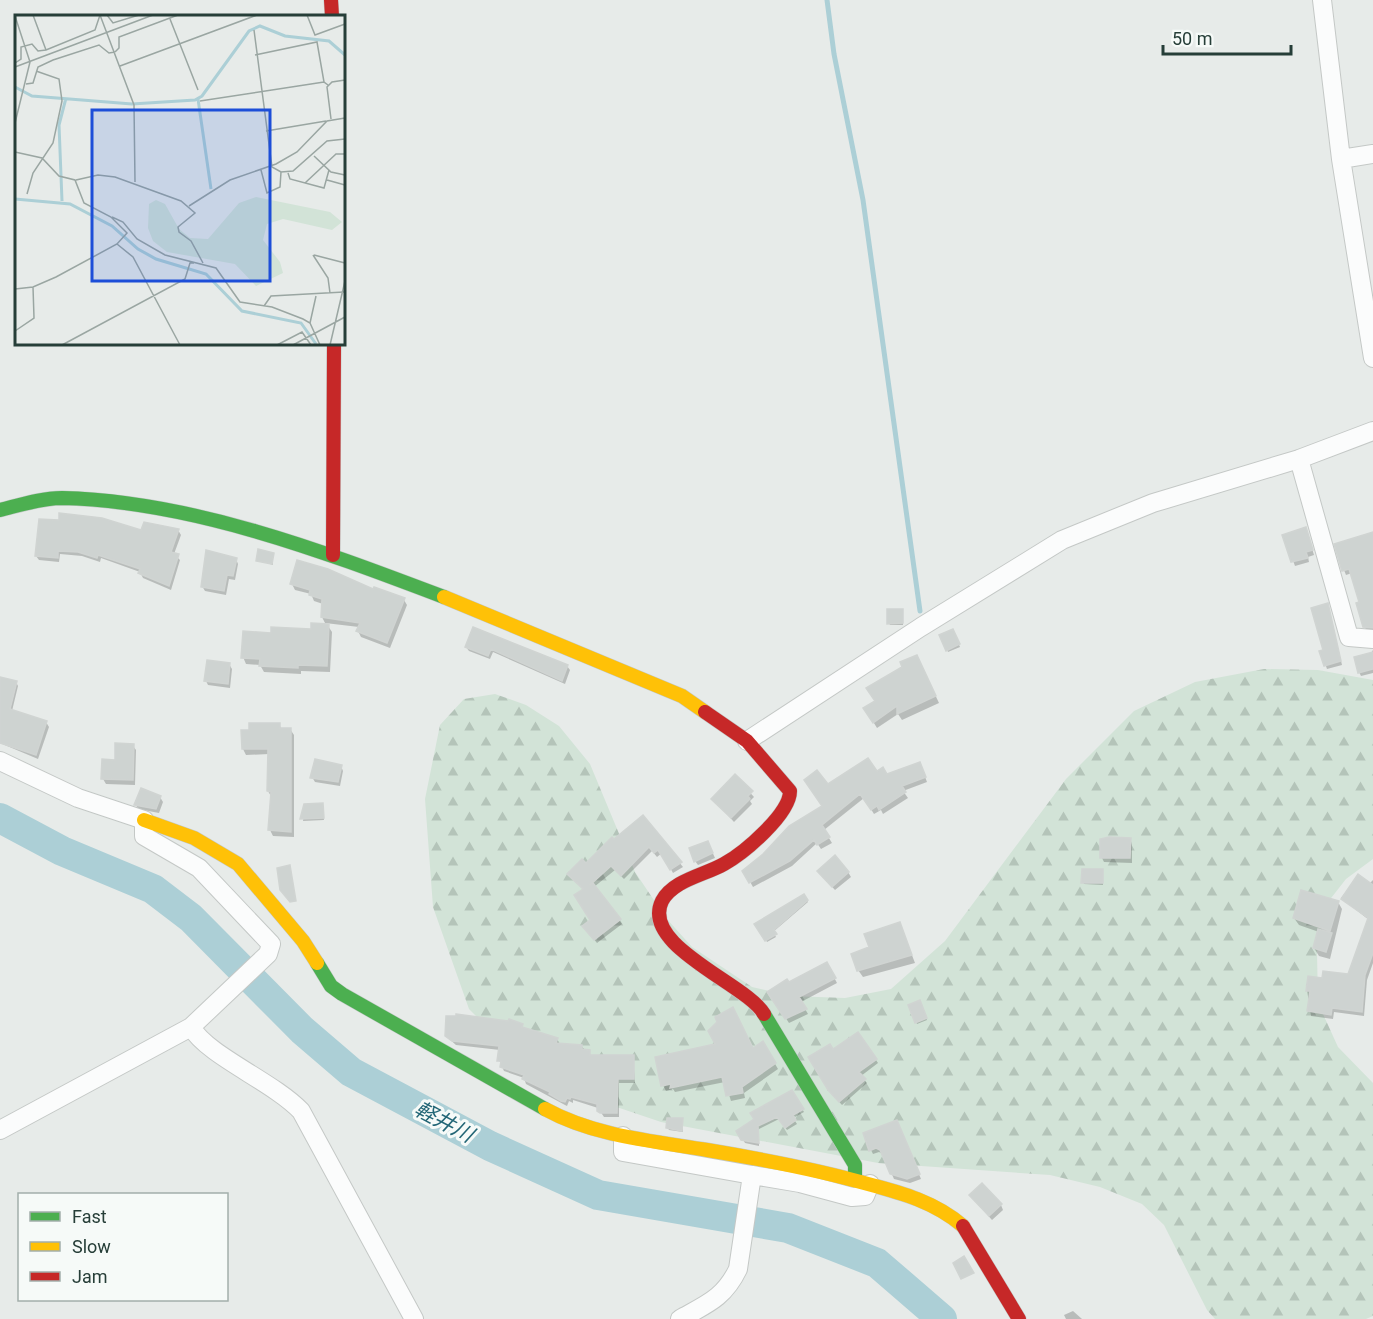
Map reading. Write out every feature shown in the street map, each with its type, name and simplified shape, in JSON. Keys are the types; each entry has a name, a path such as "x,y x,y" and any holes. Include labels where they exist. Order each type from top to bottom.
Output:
{"street":[{"path":"331,0 332,15"},
{"path":"1322,0 1341,159 1373,358"},
{"path":"1341,159 1373,154"},
{"path":"333,555 334,345"},
{"path":"747,741 930,621 1062,540 1153,503 1299,459 1373,431"},
{"path":"1299,459 1349,637 1373,639"},
{"path":"0,510 26,502 61,498 161,509 286,540 333,555 462,604 682,696 747,741 790,791 790,799 736,857 674,890 663,899 660,910 668,936 678,948 704,970 750,996 759,1005 855,1165 865,1196 852,1197 801,1183 751,1184 623,1152 623,1136"},
{"path":"0,761 78,798 194,838 238,864 303,941 331,986 391,1024 561,1118 586,1128 623,1136 795,1164 902,1192 951,1213 963,1226 1018,1319"},
{"path":"0,1130 191,1027 268,954 271,944 268,938 199,868 144,836 144,820"},
{"path":"191,1027 203,1042 278,1090 300,1111 414,1319"},
{"path":"680,1319 726,1291 738,1269 751,1184"}],"green space":[{"path":"1264,669 1318,670 1373,680 1373,859 1346,879 1328,902 1317,952 1318,1003 1338,1047 1373,1083 1373,1316 1366,1319 1215,1319 1207,1310 1164,1225 1142,1204 1100,1187 1050,1175 878,1163 661,1122 578,1094 522,1062 469,1009 433,907 425,799 440,725 464,699 495,694 526,705 559,726 590,764 635,872 666,918 692,947 752,987 791,996 845,998 891,989 945,941 1066,779 1134,711 1195,682"}],"building":[{"path":"59,513 102,518 141,530 144,522 179,529 171,552 179,554 169,586 138,573 140,569 98,555 97,558 78,552 58,551 58,558 35,556 39,519 59,520"},
{"path":"1306,527 1313,550 1306,552 1308,558 1291,562 1282,535"},
{"path":"1373,532 1373,628 1363,627 1356,603 1359,602 1349,569 1342,571 1334,544"},
{"path":"258,549 274,553 272,564 256,561"},
{"path":"206,550 237,558 233,576 227,575 224,591 201,587"},
{"path":"297,560 328,569 373,589 374,587 405,598 387,643 356,631 360,623 321,617 322,599 309,595 310,590 290,584"},
{"path":"1328,603 1341,661 1324,666 1319,651 1323,650 1311,608"},
{"path":"887,609 903,609 903,623 887,624"},
{"path":"311,623 329,624 327,666 298,665 298,668 259,666 260,659 241,658 243,631 271,633 271,627 311,629"},
{"path":"473,627 568,665 562,681 491,649 488,656 465,647"},
{"path":"953,629 960,644 946,651 939,635"},
{"path":"1373,652 1373,669 1358,673 1354,657"},
{"path":"917,655 936,696 897,714 897,706 873,723 863,708 875,701 866,688 902,667 900,662"},
{"path":"207,660 230,663 228,684 204,681"},
{"path":"0,677 17,681 10,709 47,721 36,755 0,743"},
{"path":"249,723 280,723 280,728 291,728 291,832 268,830 271,792 267,791 268,749 242,749 241,730 249,730"},
{"path":"115,743 134,744 133,780 101,779 102,759 115,760"},
{"path":"868,758 877,771 883,767 887,774 920,762 926,777 902,786 906,792 879,810 877,806 871,810 860,794 822,825 830,837 817,845 814,840 790,861 749,883 742,871 763,854 789,826 822,806 804,780 817,770 828,784"},
{"path":"315,759 342,765 338,782 310,778"},
{"path":"735,774 753,791 748,796 750,799 731,818 711,799"},
{"path":"141,788 161,796 156,809 134,805"},
{"path":"323,803 324,818 300,819 304,804"},
{"path":"643,815 682,862 670,870 658,850 654,853 649,847 621,876 611,866 590,885 593,883 621,919 594,940 582,926 590,920 574,895 583,889 567,874 582,859 586,863 612,837 614,839"},
{"path":"1131,838 1130,858 1100,858 1100,839"},
{"path":"708,841 713,853 694,862 689,848"},
{"path":"835,855 849,872 832,887 817,871"},
{"path":"290,865 296,901 290,902 280,890 277,868"},
{"path":"1082,869 1103,869 1103,883 1081,883"},
{"path":"1358,874 1373,885 1373,953 1365,975 1362,1012 1332,1008 1331,1015 1307,1011 1310,991 1306,991 1308,976 1322,978 1323,971 1348,974 1368,918 1341,899"},
{"path":"1301,890 1339,901 1330,931 1293,918"},
{"path":"804,894 808,900 774,930 777,934 765,941 754,924"},
{"path":"900,922 912,955 857,971 851,954 869,947 864,934"},
{"path":"1318,929 1332,933 1326,952 1313,948"},
{"path":"827,962 836,978 799,997 807,1009 785,1019 767,992 787,979 789,982"},
{"path":"920,1000 927,1018 915,1023 908,1005"},
{"path":"733,1007 753,1048 763,1041 776,1063 742,1087 743,1093 726,1096 722,1077 670,1088 671,1084 661,1086 655,1057 715,1044 708,1031 717,1022 715,1017"},
{"path":"456,1014 508,1021 509,1019 523,1024 522,1027 558,1038 556,1043 582,1045 582,1049 590,1050 590,1055 634,1055 634,1079 618,1079 617,1113 600,1113 597,1111 597,1104 571,1097 565,1102 561,1101 549,1094 550,1092 522,1079 524,1075 500,1067 501,1061 497,1061 499,1046 452,1041 445,1036 446,1016 456,1016"},
{"path":"858,1032 877,1059 859,1072 866,1079 839,1102 828,1090 808,1057 830,1044 833,1049"},
{"path":"792,1090 804,1109 793,1115 796,1120 785,1128 777,1117 758,1126 759,1143 741,1140 736,1131 754,1119 750,1113"},
{"path":"667,1118 683,1118 682,1131 666,1128"},
{"path":"897,1120 920,1174 907,1179 890,1174 880,1150 876,1148 869,1151 863,1133"},
{"path":"982,1183 1002,1204 989,1216 969,1195"},
{"path":"964,1256 974,1273 961,1279 953,1263"}],"waterway":[{"path":"827,0 834,54 863,200 920,611"},
{"name":"軽井川","path":"0,818 62,851 153,889 191,918 302,1030 351,1072 490,1146 598,1195 788,1228 877,1263 942,1319"}],"traffic: fast":[{"path":"0,510 54,498 111,501 160,508 209,519 305,547 444,597"},
{"path":"317,963 331,986 342,994 545,1109"},
{"path":"764,1014 855,1165 855,1179"}],"traffic: slow":[{"path":"444,597 682,696 705,712"},
{"path":"144,820 194,838 238,864 303,941 317,963"},
{"path":"545,1109 583,1126 624,1136 788,1165 881,1187 930,1205 963,1226"}],"traffic: jam":[{"path":"331,0 332,15"},
{"path":"333,555 334,345"},
{"path":"705,712 747,741 790,791 788,800 774,821 743,851 724,864 681,883 667,894 662,901 659,918 666,933 680,949 754,1002 764,1014"},
{"path":"963,1226 1019,1319"}]}
